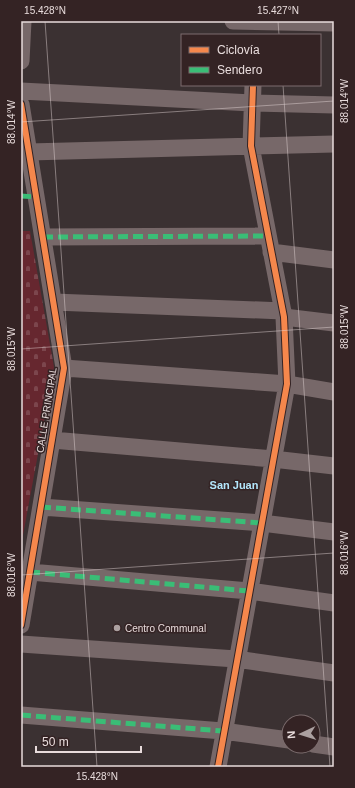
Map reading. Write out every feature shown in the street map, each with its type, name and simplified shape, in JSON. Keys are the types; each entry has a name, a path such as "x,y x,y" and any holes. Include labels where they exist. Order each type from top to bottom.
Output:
{"street":[{"path":"21,61 23,21"},
{"path":"233,21 256,26 334,24"},
{"path":"218,767 223,731 287,384 283,314 251,146 252,86"},
{"path":"21,91 252,103 334,105"},
{"name":"CALLE PRINCIPAL","path":"21,625 64,368 43,237 29,196 29,152 22,114"},
{"path":"29,152 334,144"},
{"path":"43,237 270,244 334,260"},
{"path":"54,302 283,314 334,323"},
{"path":"64,368 287,384 334,392"},
{"path":"52,440 273,459 334,466"},
{"path":"41,508 262,523 334,532"},
{"path":"30,572 249,591 334,603"},
{"path":"21,644 236,659 334,673"},
{"path":"21,714 223,731 281,739"},
{"path":"321,745 334,747"}],"green space":[{"path":"21,231 30,231 54,367 21,546"}],"marked path":[{"path":"21,196 37,197"},
{"path":"43,237 268,236"},
{"path":"41,507 262,523"},
{"path":"30,572 249,591"},
{"path":"21,715 223,731"}],"cycle path":[{"path":"218,767 287,384 284,317 251,146 253,86"},
{"path":"21,104 64,368 21,625"}],"place":[{"name":"Centro Communal","path":"117,628"}],"district":[{"name":"San Juan","path":"234,485"}]}
